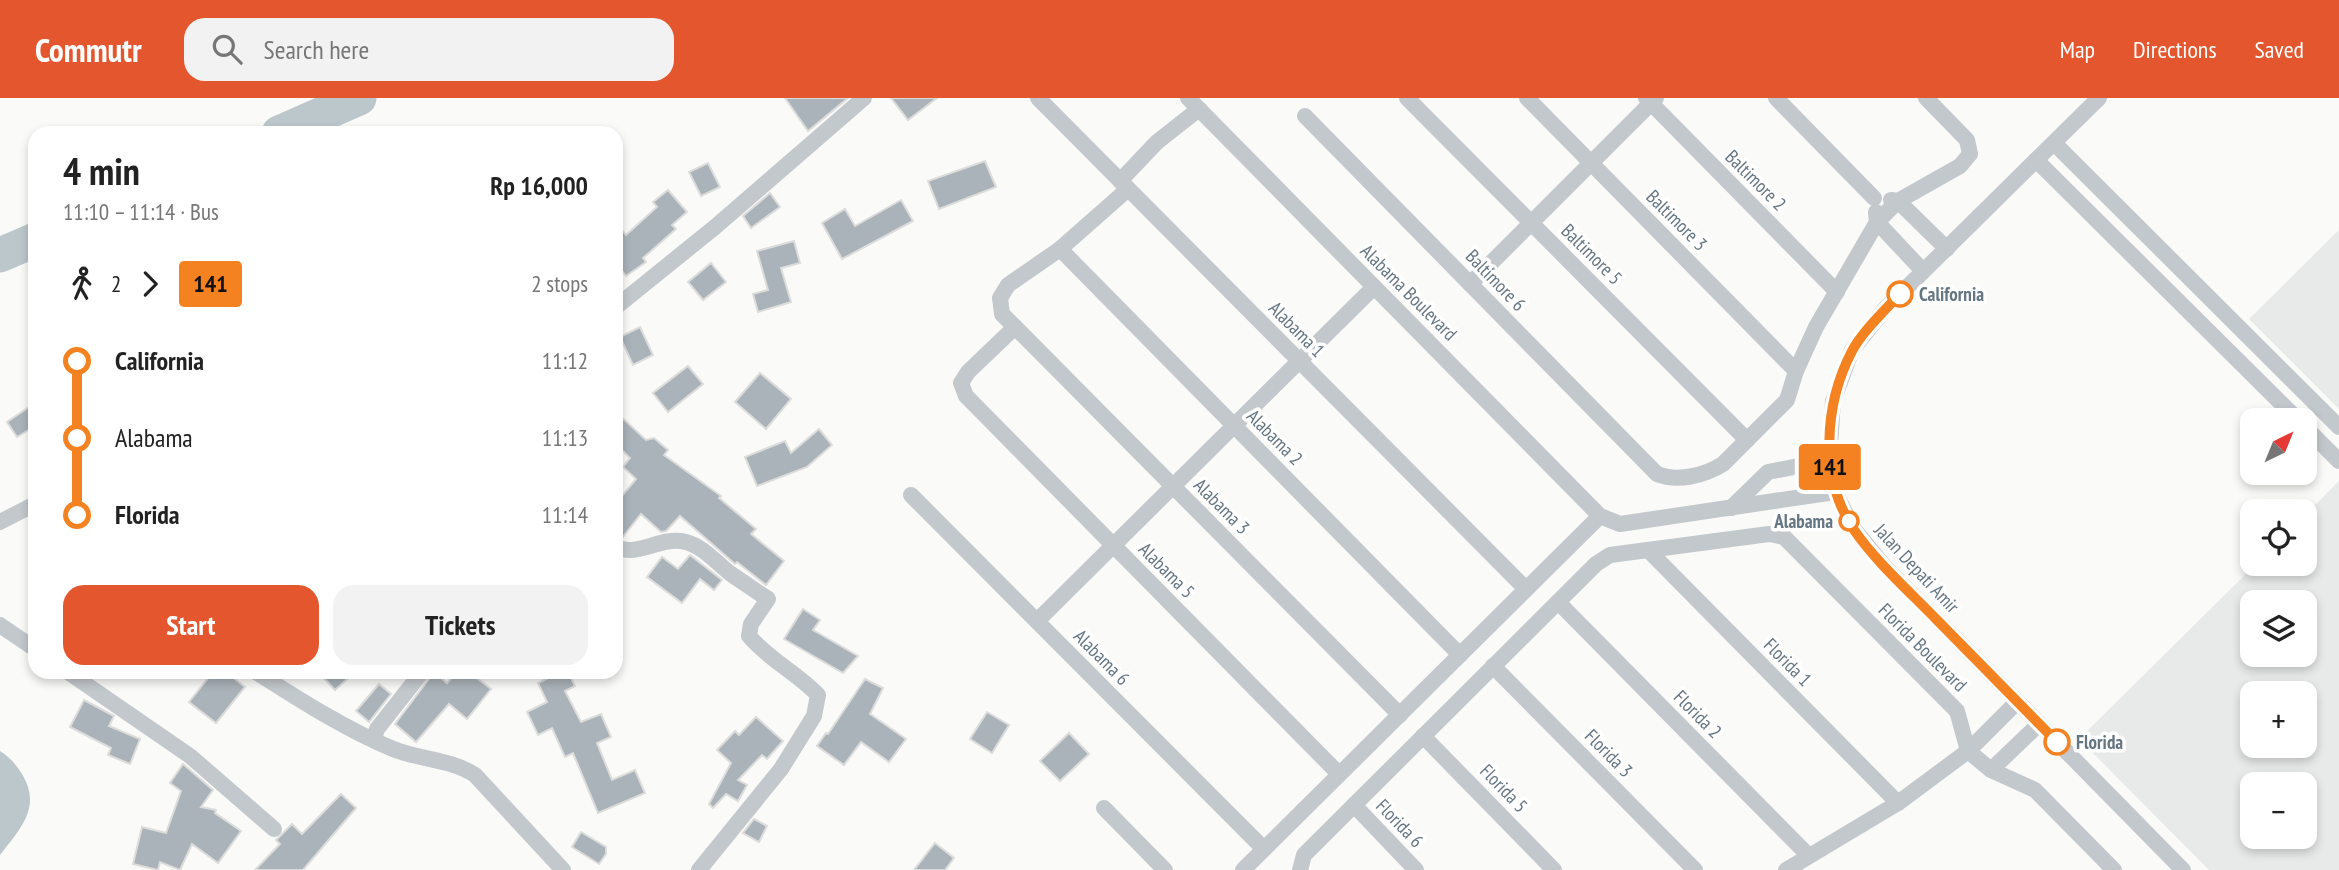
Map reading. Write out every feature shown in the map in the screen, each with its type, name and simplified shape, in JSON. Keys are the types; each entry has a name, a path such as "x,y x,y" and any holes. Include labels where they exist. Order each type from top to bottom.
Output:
{"street":[{"path":"623,301 715,227 864,98"},
{"name":"Alabama 1","path":"1038,98 1526,589"},
{"name":"Baltimore 5","path":"1407,98 1746,440"},
{"name":"Baltimore 3","path":"1527,98 1796,371"},
{"path":"1776,98 1874,198 1877,222 1923,271"},
{"path":"1746,440 1787,400 1796,371 1816,327 1877,222 1898,201 1960,166 1970,154 1967,140 1926,98"},
{"name":"Jalan Depati Amir","path":"2099,98 1885,309 1852,350 1833,401 1829,460 1835,492 1853,528 1885,568 2183,870"},
{"path":"1470,284 1651,100"},
{"name":"Baltimore 2","path":"1651,100 1837,292"},
{"path":"1060,250 1124,185 1157,142 1194,104"},
{"name":"Alabama Boulevard","path":"1194,104 1600,516"},
{"name":"Baltimore 6","path":"1305,116 1657,474 1669,479 1710,472 1723,464 1746,440"},
{"path":"2054,143 2339,427"},
{"path":"2036,160 2286,408"},
{"path":"1874,198 1898,201 1947,249"},
{"name":"Alabama 3","path":"1060,250 1008,285 1000,298 1002,314 1400,715"},
{"name":"Alabama 2","path":"1060,250 1460,655"},
{"path":"1037,621 1374,287"},
{"name":"Alabama 5","path":"1015,327 968,372 961,383 966,396 1339,774"},
{"path":"2317,438 2339,461"},
{"path":"1731,509 1768,472 1829,460"},
{"path":"1242,870 1600,516 1620,524 1835,492"},
{"name":"Alabama 6","path":"911,495 1264,849"},
{"path":"0,522 28,508"},
{"name":"Florida Boulevard","path":"1648,550 1769,534 1784,537 1957,711 1968,751"},
{"path":"623,549 643,549 662,540 681,541 699,547 768,599 751,624 749,636 759,648 791,670 818,695 814,716 781,769 699,870"},
{"path":"1300,870 1304,855 1596,564 1610,555 1648,550"},
{"name":"Florida 1","path":"1648,550 1898,803"},
{"name":"Florida 2","path":"1558,602 1808,855"},
{"path":"0,625 28,644"},
{"name":"Florida 3","path":"1493,666 1695,870"},
{"path":"78,679 190,756 274,829"},
{"path":"267,679 296,698 374,739 421,759 462,767 475,775 563,870"},
{"path":"374,739 377,729 416,679"},
{"path":"1786,870 1898,803 1968,751 2017,702"},
{"path":"1991,770 2039,724"},
{"name":"Florida 5","path":"1423,736 1554,870"},
{"path":"1968,751 1991,770 2035,790 2114,870"},
{"name":"Florida 6","path":"1354,805 1416,870"},
{"path":"1104,808 1165,870"}],"shaded area":[{"path":"2339,230 2339,409 2249,319"},
{"path":"2339,481 2339,870 2209,870 2079,739 2244,576 2317,576 2317,503"},
{"path":"0,751 11,760 27,783 30,805 16,835 0,855"}],"building":[{"path":"785,98 848,98 808,131"},
{"path":"891,98 937,98 908,120"},
{"path":"985,161 996,187 939,209 928,181"},
{"path":"708,163 720,187 701,196 689,172"},
{"path":"668,190 687,212 672,225 676,229 643,258 646,262 626,276 623,272 623,231 626,235 657,207 653,202"},
{"path":"770,193 780,207 751,228 743,216"},
{"path":"901,200 913,221 842,259 822,223 845,209 855,226"},
{"path":"794,241 800,263 781,268 791,302 758,312 753,294 768,290 757,251"},
{"path":"711,263 726,282 703,300 688,282"},
{"path":"640,327 653,355 633,365 623,343 623,336"},
{"path":"688,366 703,384 668,412 653,393"},
{"path":"760,373 791,399 766,429 735,402"},
{"path":"28,408 28,430 17,437 7,422"},
{"path":"623,419 646,440 654,438 668,450 664,455 721,496 719,498 756,529 751,534 784,561 766,585 737,562 735,564 680,516 666,531 661,532 641,514 623,537 623,495 636,479 623,467 630,458 623,451"},
{"path":"819,429 832,445 807,467 757,486 745,457 785,441 791,453"},
{"path":"690,555 722,580 714,590 700,579 682,603 647,577 662,557 678,569"},
{"path":"803,609 820,620 813,630 858,656 843,673 784,639"},
{"path":"207,679 235,679 245,687 216,723 189,702"},
{"path":"325,679 347,679 335,690"},
{"path":"429,679 442,679 447,683 450,679 478,679 491,689 467,719 449,704 416,742 395,724"},
{"path":"546,679 572,679 575,686 565,691 581,722 601,714 611,737 597,743 612,780 635,770 645,793 598,813 573,753 565,757 552,728 538,735 527,712 547,702 538,683"},
{"path":"865,679 883,688 870,714 906,739 889,762 861,742 844,765 817,746"},
{"path":"379,684 391,694 369,722 356,711"},
{"path":"84,700 114,716 109,726 140,739 130,764 108,755 111,748 70,727"},
{"path":"987,712 1009,725 992,753 970,739"},
{"path":"756,717 783,741 767,759 762,755 738,780 747,785 738,801 726,794 713,808 709,804 731,763 717,750 735,731 739,735"},
{"path":"1069,733 1089,754 1060,781 1040,761"},
{"path":"183,764 213,790 201,807 216,810 215,813 241,831 218,863 192,844 180,870 160,862 158,870 133,864 142,827 166,833 181,791 170,783"},
{"path":"341,794 356,808 303,870 255,870 280,844 276,840 292,824 302,834"},
{"path":"754,819 767,826 759,842 743,833"},
{"path":"581,832 606,847 606,854 599,864 572,847"},
{"path":"935,843 954,858 945,870 914,870"}],"waterway":[{"path":"295,126 359,98"},
{"path":"0,255 28,243"}],"bus line":[{"name":"141","path":"1900,294 1852,350 1833,401 1829,460 1835,492 1853,528 1885,568 2057,742"}],"place":[{"name":"California","path":"1900,294"},
{"name":"Alabama","path":"1849,521"},
{"name":"Florida","path":"2057,742"}]}
